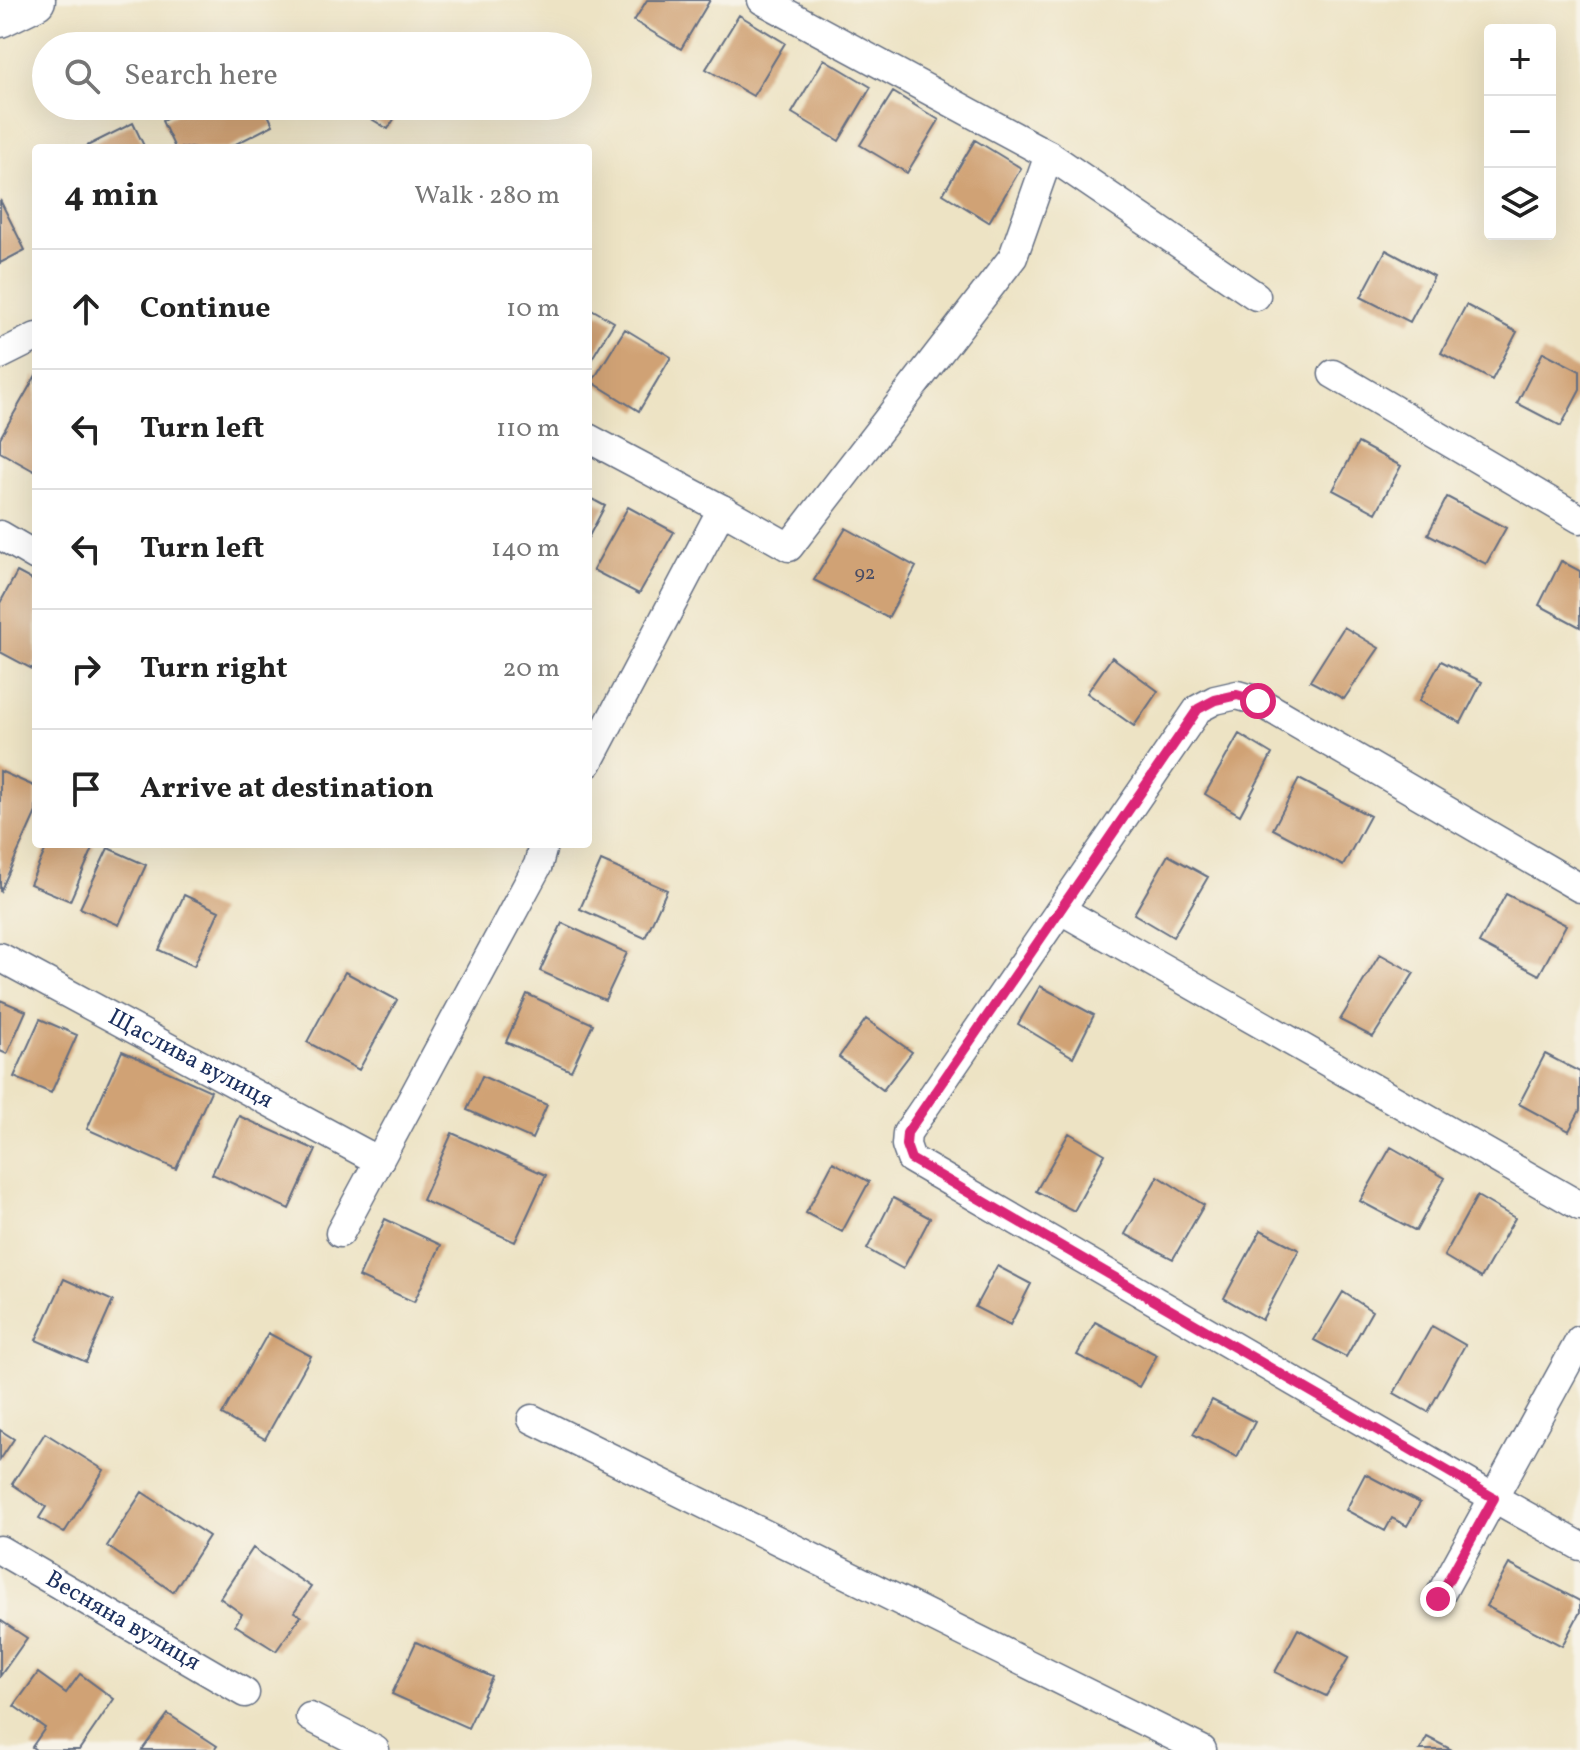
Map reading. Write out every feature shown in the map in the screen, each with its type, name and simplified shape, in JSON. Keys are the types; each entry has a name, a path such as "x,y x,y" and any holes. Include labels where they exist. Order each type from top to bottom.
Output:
{"street":[{"path":"0,17 35,0"},
{"path":"762,0 1049,155 1256,296"},
{"path":"592,440 789,547 1013,257 1049,155"},
{"path":"0,355 32,339"},
{"path":"1333,374 1580,519"},
{"path":"592,755 722,509"},
{"path":"0,535 32,554"},
{"path":"1580,888 1258,701 1237,695 1215,700 1198,709 907,1133 906,1145 911,1159 1580,1546"},
{"path":"340,1233 538,865 542,848"},
{"path":"1061,910 1580,1206"},
{"name":"Щаслива вулиця","path":"0,957 379,1161"},
{"path":"1438,1599 1580,1340"},
{"path":"532,1419 1202,1750"},
{"name":"Весняна вулиця","path":"0,1550 245,1693"},
{"path":"310,1717 375,1750"}],"building":[{"path":"647,0 710,0 681,49 634,21"},
{"path":"739,15 785,43 753,96 706,69"},
{"path":"824,59 871,87 839,141 792,113"},
{"path":"893,92 939,120 907,173 860,145"},
{"path":"271,120 273,125 236,144 173,144 162,121"},
{"path":"373,120 393,120 388,129"},
{"path":"133,123 143,144 91,144"},
{"path":"975,140 1021,168 989,222 943,194"},
{"path":"0,200 25,250 0,263"},
{"path":"1386,250 1434,276 1410,322 1361,297"},
{"path":"1466,305 1517,332 1492,380 1441,353"},
{"path":"592,309 614,322 592,358"},
{"path":"625,329 671,357 639,411 592,382"},
{"path":"1543,352 1580,371 1580,390 1561,426 1517,403"},
{"path":"32,382 32,470 0,452 0,438"},
{"path":"1358,443 1401,466 1376,513 1333,490"},
{"path":"1447,497 1506,528 1486,564 1428,534"},
{"path":"592,499 605,506 592,530"},
{"path":"628,507 674,532 639,594 593,570"},
{"path":"846,528 916,567 888,618 814,580"},
{"path":"1561,561 1580,571 1580,627 1539,605"},
{"path":"17,572 32,580 32,669 0,652 0,603"},
{"path":"1344,627 1379,648 1344,699 1310,681"},
{"path":"1112,657 1158,691 1134,726 1087,693"},
{"path":"1441,661 1482,682 1461,723 1419,701"},
{"path":"1239,734 1272,754 1240,815 1205,794"},
{"path":"0,771 32,785 32,821 0,892"},
{"path":"1299,779 1370,816 1343,866 1273,829"},
{"path":"46,848 93,848 70,901 30,884"},
{"path":"108,848 146,865 119,925 80,908"},
{"path":"1168,855 1208,877 1173,937 1134,914"},
{"path":"601,861 667,890 645,938 580,909"},
{"path":"1506,894 1566,925 1539,975 1479,943"},
{"path":"184,895 219,911 194,966 159,950"},
{"path":"562,923 627,953 605,1000 540,971"},
{"path":"1380,954 1414,973 1373,1037 1340,1020"},
{"path":"345,972 397,1000 359,1070 307,1042"},
{"path":"1040,986 1094,1015 1073,1057 1018,1024"},
{"path":"527,994 593,1024 571,1071 506,1042"},
{"path":"0,1000 26,1011 7,1054 0,1051"},
{"path":"40,1019 77,1035 51,1093 14,1077"},
{"path":"866,1019 912,1052 883,1090 839,1057"},
{"path":"122,1051 211,1091 176,1169 87,1129"},
{"path":"1545,1054 1580,1072 1580,1110 1569,1131 1519,1104"},
{"path":"482,1076 547,1105 532,1139 467,1110"},
{"path":"239,1116 316,1150 289,1209 212,1174"},
{"path":"452,1133 546,1175 515,1242 422,1200"},
{"path":"1069,1133 1105,1154 1074,1211 1036,1191"},
{"path":"1391,1147 1445,1178 1416,1231 1360,1201"},
{"path":"833,1162 869,1182 842,1232 806,1213"},
{"path":"1158,1176 1204,1205 1173,1259 1125,1234"},
{"path":"1477,1196 1515,1218 1481,1278 1444,1256"},
{"path":"893,1198 930,1218 903,1269 867,1249"},
{"path":"385,1219 441,1245 414,1302 359,1277"},
{"path":"1261,1230 1299,1250 1262,1320 1224,1298"},
{"path":"997,1266 1031,1284 1010,1325 975,1307"},
{"path":"64,1279 113,1301 86,1362 36,1340"},
{"path":"1343,1292 1372,1311 1346,1357 1314,1340"},
{"path":"1095,1322 1157,1355 1139,1387 1077,1355"},
{"path":"1432,1326 1465,1345 1428,1412 1394,1393"},
{"path":"268,1333 311,1356 265,1439 222,1415"},
{"path":"1212,1400 1255,1422 1237,1457 1193,1434"},
{"path":"0,1430 14,1439 0,1460"},
{"path":"45,1433 104,1470 64,1533 39,1518 46,1507 12,1484"},
{"path":"1365,1474 1420,1503 1407,1526 1392,1518 1385,1531 1346,1510"},
{"path":"142,1492 209,1536 173,1592 107,1546"},
{"path":"253,1548 311,1587 294,1612 301,1616 276,1651 235,1625 242,1614 220,1598"},
{"path":"1509,1564 1580,1601 1580,1612 1562,1646 1486,1606"},
{"path":"0,1620 27,1638 0,1676"},
{"path":"1298,1629 1349,1657 1326,1696 1275,1672"},
{"path":"416,1642 492,1677 468,1728 392,1694"},
{"path":"38,1673 66,1693 80,1674 114,1699 79,1750 36,1750 32,1747 45,1728 14,1706"},
{"path":"168,1714 217,1746 214,1750 142,1750"},
{"path":"1427,1737 1452,1750 1420,1750"}],"route":[{"path":"1258,701 1237,695 1215,700 1198,709 907,1133 906,1145 911,1159 1494,1498 1438,1599"}]}
